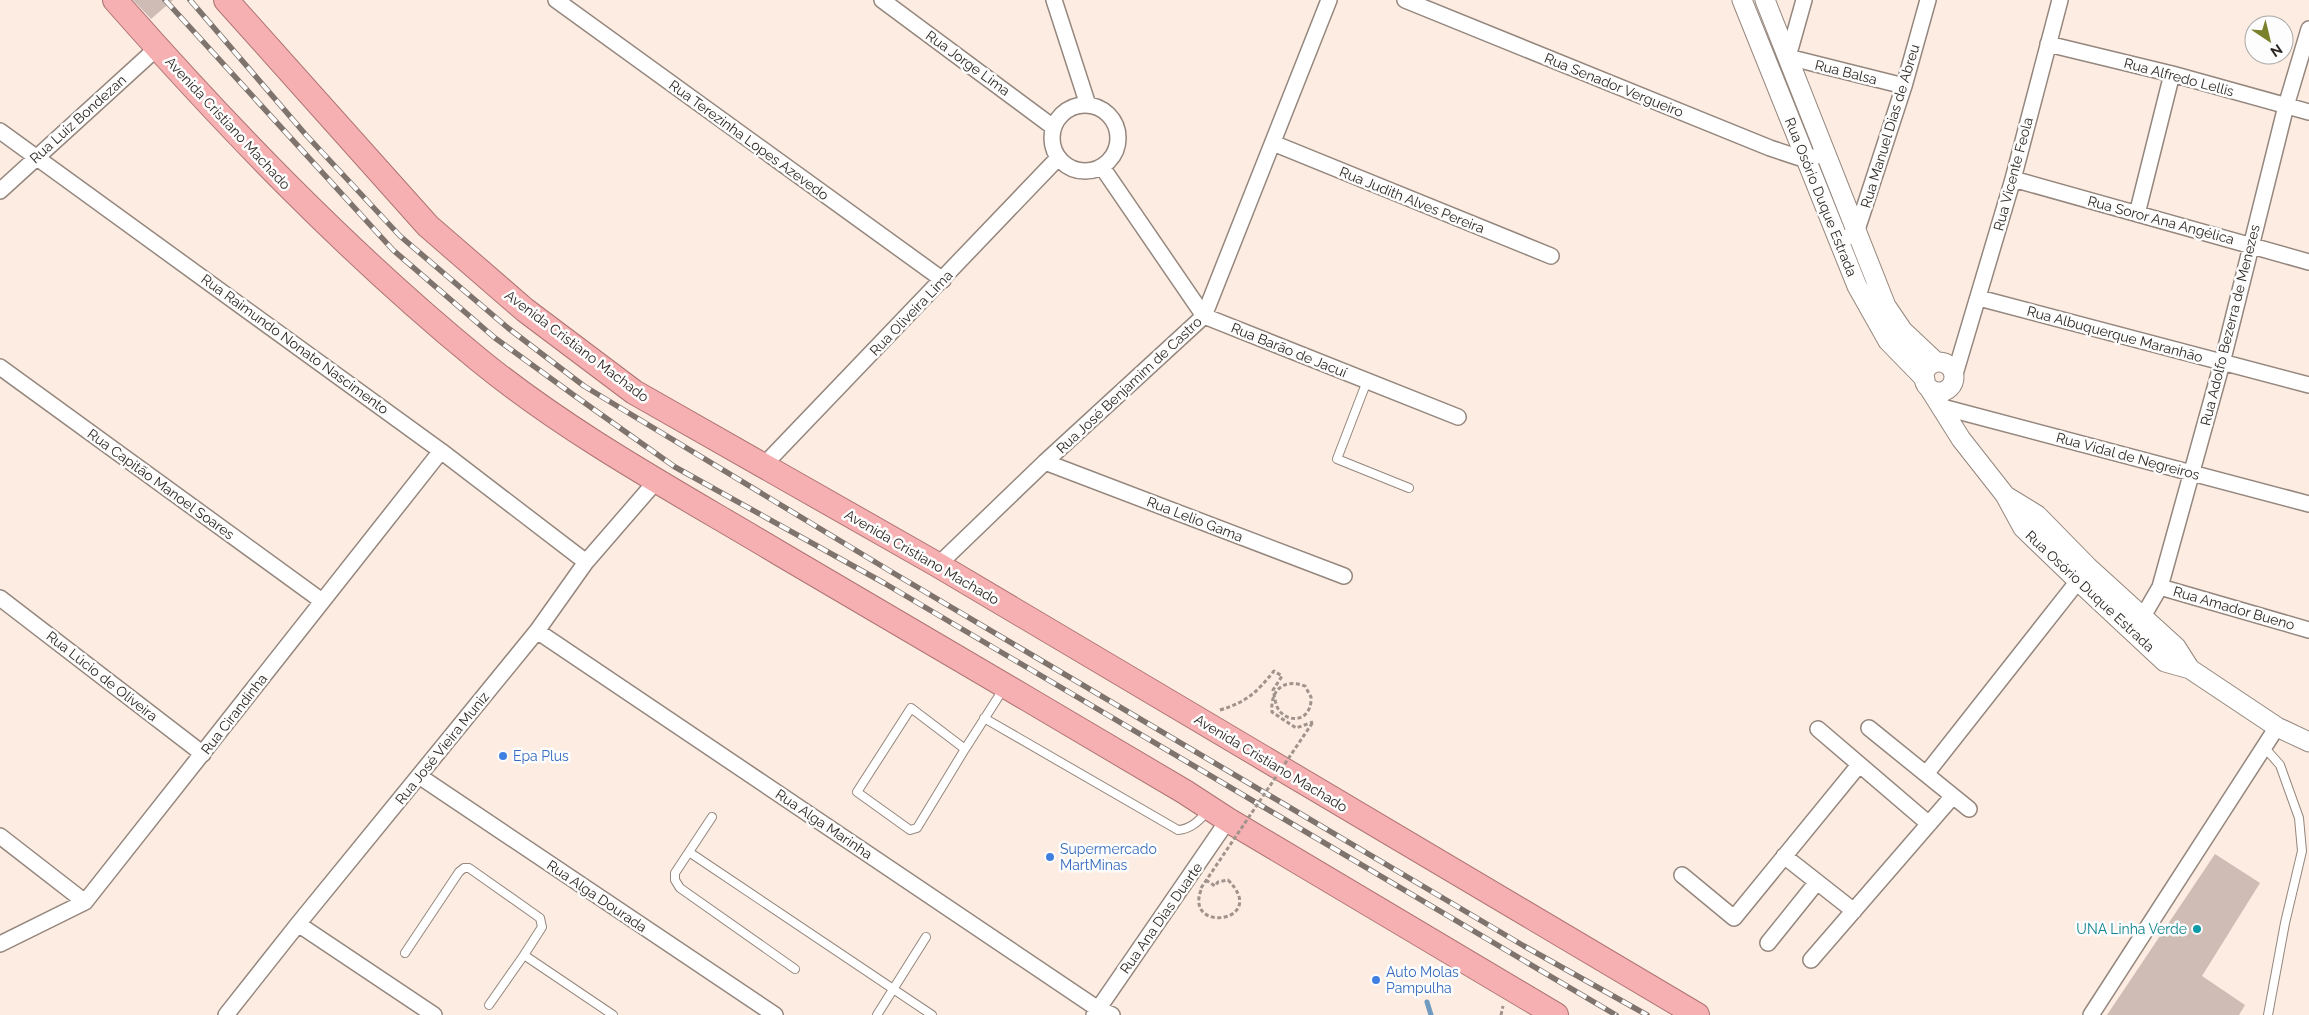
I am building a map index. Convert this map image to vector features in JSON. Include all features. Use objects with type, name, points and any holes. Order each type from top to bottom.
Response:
[{"type":"highway","name":"Avenida Cristiano Machado","points":[[115,0],[157,48],[296,194],[363,258],[480,360],[564,423],[656,480],[1185,792],[1219,815],[1556,1015]]},
{"type":"highway","name":"Avenida Cristiano Machado","points":[[226,0],[428,226],[525,310],[634,392],[938,565],[1697,1015]]},
{"type":"street","name":"Rua Terezinha Lopes Azevedo","points":[[556,0],[943,280]]},
{"type":"street","name":"Rua Jorge Lima","points":[[882,0],[1053,127]]},
{"type":"street","points":[[1054,0],[1088,105]]},
{"type":"street","name":"Rua José Benjamim de Castro","points":[[938,565],[1045,462],[1204,316],[1330,0]]},
{"type":"street","name":"Rua Senador Vergueiro","points":[[1404,0],[1770,148],[1806,160]]},
{"type":"street","name":"Rua Osório Duque Estrada","points":[[1742,0],[1806,160],[1848,237],[1874,278],[1902,331],[1945,371]]},
{"type":"street","name":"Rua Osório Duque Estrada","points":[[1765,0],[1825,153],[1848,237],[1857,286],[1888,341],[1927,384],[2005,495],[2023,528],[2165,662],[2190,669],[2277,727],[2309,742]]},
{"type":"street","points":[[1768,65],[1788,57],[1804,0]]},
{"type":"street","name":"Rua Manuel Dias de Abreu","points":[[1848,237],[1904,86],[1928,0]]},
{"type":"street","name":"Rua Vicente Feola","points":[[1945,371],[1964,348],[2013,179],[2060,0]]},
{"type":"street","name":"Rua Adolfo Bezerra de Menezes","points":[[2142,618],[2160,587],[2222,363],[2250,244],[2286,106],[2309,29]]},
{"type":"street","name":"Rua Alfredo Lellis","points":[[2048,44],[2172,74],[2309,112]]},
{"type":"street","name":"Rua Luiz Bondezan","points":[[0,191],[157,48]]},
{"type":"street","name":"Rua Balsa","points":[[1788,57],[1904,86]]},
{"type":"street","points":[[2137,214],[2172,74]]},
{"type":"street","points":[[1088,105],[1107,113],[1118,130],[1116,151],[1102,167],[1093,170],[1074,170],[1058,158],[1052,143],[1053,127],[1059,117],[1067,110],[1077,106],[1088,105]]},
{"type":"street","name":"Rua Raimundo Nonato Nascimento","points":[[0,131],[441,451],[586,562]]},
{"type":"street","name":"Rua Judith Alves Pereira","points":[[1273,143],[1551,256]]},
{"type":"street","points":[[1806,160],[1825,153]]},
{"type":"street","name":"Rua Oliveira Lima","points":[[763,466],[1058,158]]},
{"type":"street","points":[[1102,167],[1204,316]]},
{"type":"street","name":"Rua Soror Ana Angélica","points":[[2013,179],[2309,262]]},
{"type":"street","name":"Rua Albuquerque Maranhão","points":[[1979,298],[2309,385]]},
{"type":"street","name":"Rua Barão de Jacuí","points":[[1204,316],[1458,417]]},
{"type":"street","name":"Rua Capitão Manoel Soares","points":[[0,367],[322,601]]},
{"type":"street","points":[[1926,370],[1945,371],[1937,392],[1927,384],[1926,370]]},
{"type":"street","points":[[1945,371],[1946,412]]},
{"type":"street","name":"Rua Vidal de Negreiros","points":[[1946,412],[2192,472],[2309,504]]},
{"type":"street","name":"Rua Cirandinha","points":[[0,944],[86,902],[441,451]]},
{"type":"street","name":"Rua Lelio Gama","points":[[1045,462],[1344,576]]},
{"type":"street","name":"Rua José Vieira Muniz","points":[[226,1015],[537,631],[586,562],[656,480]]},
{"type":"street","name":"Rua Osório Duque Estrada","points":[[2005,495],[2037,515],[2088,567],[2176,647],[2190,669]]},
{"type":"street","points":[[1926,774],[2078,581]]},
{"type":"street","name":"Rua Amador Bueno","points":[[2160,587],[2309,630]]},
{"type":"street","name":"Rua Lúcio de Oliveira","points":[[0,598],[203,754]]},
{"type":"street","name":"Rua Alga Marinha","points":[[537,631],[1101,1013]]},
{"type":"street","points":[[2091,1015],[2277,727]]},
{"type":"street","points":[[1869,728],[1970,809]]},
{"type":"street","points":[[1818,729],[1929,824]]},
{"type":"street","points":[[1682,875],[1734,918],[1859,765]]},
{"type":"street","name":"Rua Alga Dourada","points":[[419,776],[775,1015]]},
{"type":"street","points":[[1811,960],[1953,796]]},
{"type":"street","name":"Rua Ana Dias Duarte","points":[[1101,1013],[1219,815]]},
{"type":"street","points":[[0,836],[86,902]]},
{"type":"street","points":[[1784,856],[1854,911]]},
{"type":"street","points":[[1768,943],[1817,882]]},
{"type":"street","points":[[298,924],[434,1015]]},
{"type":"lane","points":[[1367,381],[1337,460],[1409,488]]},
{"type":"lane","points":[[965,749],[911,708],[857,792],[910,830],[917,828],[1005,686]]},
{"type":"lane","points":[[984,718],[1178,830],[1186,829],[1219,815]]},
{"type":"lane","points":[[2264,747],[2280,765],[2290,791],[2299,818],[2302,851],[2285,923],[2268,1015]]},
{"type":"lane","points":[[712,817],[675,873],[674,880],[680,888],[795,969]]},
{"type":"lane","points":[[689,852],[932,1015]]},
{"type":"lane","points":[[405,953],[459,872],[464,868],[469,868],[540,918],[542,927],[489,1005]]},
{"type":"lane","points":[[877,1015],[926,937]]},
{"type":"lane","points":[[524,955],[613,1015]]},
{"type":"path","points":[[1197,720],[1234,706],[1254,695],[1274,671],[1282,676],[1273,690],[1274,696],[1277,708],[1284,716],[1295,719],[1305,715],[1309,710],[1311,697],[1305,686],[1294,682],[1287,683],[1274,696],[1271,701],[1272,712],[1296,728],[1313,722],[1201,888],[1198,902],[1203,912],[1215,919],[1231,916],[1236,910],[1240,896],[1238,890],[1228,880],[1218,882],[1215,886]]},
{"type":"building","points":[[133,0],[173,0],[151,19]]},
{"type":"building","name":"UNA Linha Verde","points":[[2215,854],[2260,883],[2202,976],[2245,1005],[2239,1015],[2107,1015]]},
{"type":"waterway","points":[[1427,1002],[1431,1015]]},
{"type":"railway","points":[[165,0],[393,250],[495,338],[675,467],[884,583],[1616,1015]]},
{"type":"railway","points":[[190,0],[306,135],[400,236],[508,328],[584,386],[890,571],[1524,946],[1647,1015]]},
{"type":"place","name":"Epa Plus","points":[[503,756]]},
{"type":"place","name":"Supermercado MartMinas","points":[[1050,857]]},
{"type":"place","name":"UNA Linha Verde","points":[[2197,929]]},
{"type":"place","name":"Auto Molas Pampulha","points":[[1376,980]]}]
